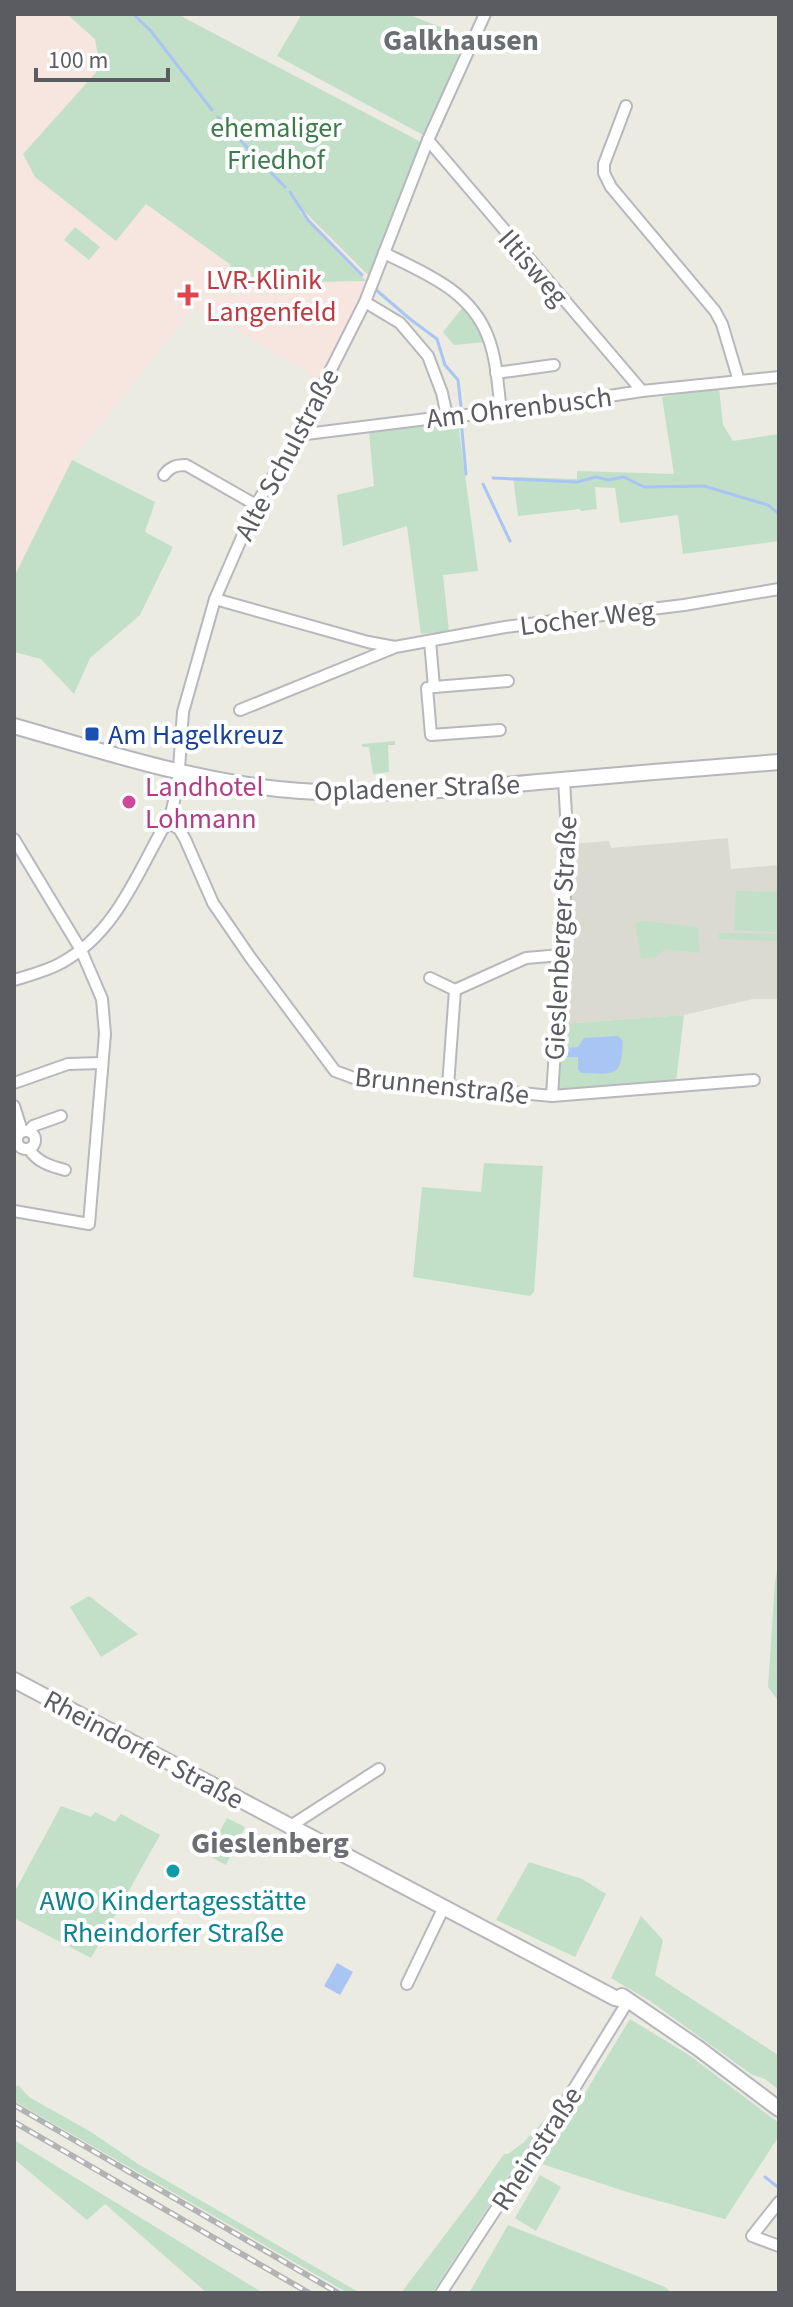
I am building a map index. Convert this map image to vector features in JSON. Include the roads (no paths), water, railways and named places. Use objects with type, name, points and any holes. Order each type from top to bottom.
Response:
[{"type":"main road","name":"Opladener Straße","points":[[14,726],[179,772],[249,785],[344,793],[407,793],[779,762]]},
{"type":"main road","name":"Rheindorfer Straße","points":[[14,1680],[444,1907],[497,1928],[566,1962],[617,1991],[779,2109]]},
{"type":"street","name":"Alte Schulstraße","points":[[169,823],[179,772],[183,712],[215,599],[256,505],[298,435],[365,302],[428,140],[485,14]]},
{"type":"street","points":[[626,106],[606,155],[604,173],[611,187],[715,311],[722,324],[739,381]]},
{"type":"street","name":"Iltisweg","points":[[428,140],[642,391]]},
{"type":"street","points":[[384,253],[432,276],[456,292],[475,312],[489,339],[501,412]]},
{"type":"street","points":[[365,302],[400,323],[428,356],[447,416]]},
{"type":"street","points":[[496,373],[554,365]]},
{"type":"street","name":"Am Ohrenbusch","points":[[298,435],[501,412],[642,391],[779,377]]},
{"type":"street","points":[[164,475],[176,465],[186,465],[256,505]]},
{"type":"street","name":"Locher Weg","points":[[240,710],[395,647],[505,627],[684,605],[779,589]]},
{"type":"street","name":"Locher Weg","points":[[215,599],[395,647]]},
{"type":"street","points":[[430,641],[434,687]]},
{"type":"street","points":[[500,730],[431,735],[427,688],[508,681]]},
{"type":"street","name":"Gieslenberger Straße","points":[[552,1096],[568,849],[564,780]]},
{"type":"street","points":[[14,980],[60,964],[96,938],[111,922],[162,830],[169,823]]},
{"type":"street","name":"Brunnenstraße","points":[[169,823],[179,829],[185,839],[213,903],[335,1071],[362,1081],[552,1096],[754,1080]]},
{"type":"street","points":[[14,839],[81,950],[102,999],[105,1034],[89,1224],[14,1211]]},
{"type":"street","points":[[430,978],[455,990],[526,958],[561,955]]},
{"type":"street","points":[[448,1086],[455,990]]},
{"type":"street","points":[[14,1083],[68,1064],[102,1063]]},
{"type":"street","points":[[14,1106],[21,1133]]},
{"type":"street","points":[[21,1133],[61,1116]]},
{"type":"street","points":[[21,1133],[33,1134],[35,1140],[29,1149],[34,1156],[50,1166],[65,1170]]},
{"type":"street","points":[[289,1827],[379,1769]]},
{"type":"street","points":[[407,1984],[444,1907]]},
{"type":"street","name":"Rheinstraße","points":[[441,2293],[628,2001]]},
{"type":"street","points":[[779,2202],[752,2236],[779,2246]]},
{"type":"water","points":[[618,1036],[623,1041],[621,1062],[609,1073],[581,1073],[578,1057],[564,1055],[567,1048],[578,1047],[584,1038]]},
{"type":"water","points":[[337,1963],[353,1972],[340,1995],[324,1986]]},
{"type":"waterway","points":[[133,14],[150,30],[212,110]]},
{"type":"waterway","points":[[218,117],[285,187]]},
{"type":"waterway","points":[[290,192],[308,220],[362,275]]},
{"type":"waterway","points":[[375,289],[437,339],[445,365],[458,380],[461,407]]},
{"type":"waterway","points":[[461,420],[466,474]]},
{"type":"waterway","points":[[493,478],[577,482],[596,477],[608,480],[624,477],[644,487],[704,486],[768,505],[779,514]]},
{"type":"waterway","points":[[483,484],[510,541]]},
{"type":"waterway","points":[[765,2177],[779,2188]]},
{"type":"railway","points":[[14,2105],[338,2293]]},
{"type":"railway","points":[[14,2122],[309,2293]]},
{"type":"place","name":"LVR-Klinik Langenfeld","points":[[188,295]]},
{"type":"place","name":"Am Hagelkreuz","points":[[92,734]]},
{"type":"place","name":"Landhotel Lohmann","points":[[129,802]]},
{"type":"place","name":"AWO Kindertagesstätte Rheindorfer Straße","points":[[173,1871]]},
{"type":"district","name":"Galkhausen","points":[[461,40]]},
{"type":"district","name":"Gieslenberg","points":[[270,1843]]},
{"type":"park label","name":"ehemaliger Friedhof","points":[[276,143]]}]
